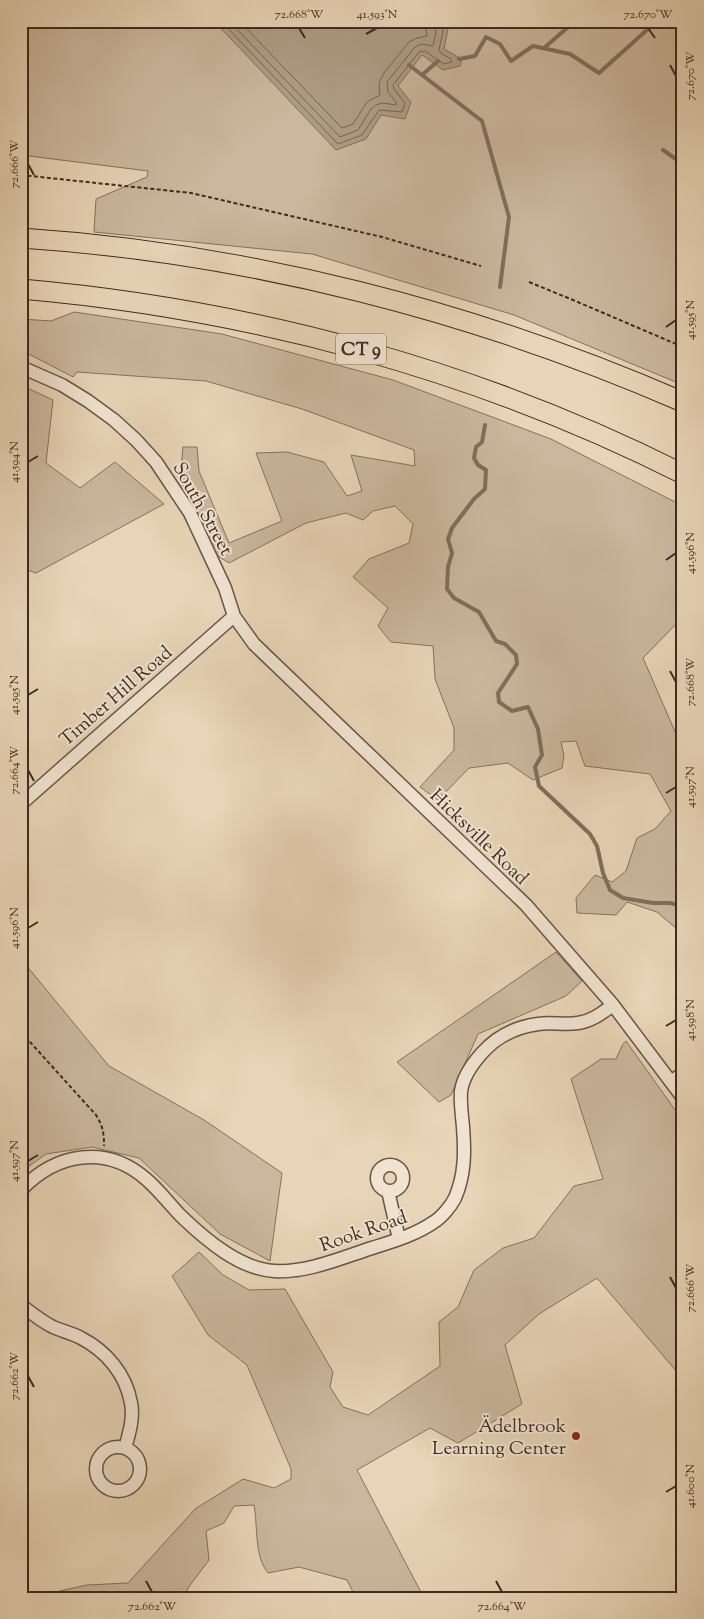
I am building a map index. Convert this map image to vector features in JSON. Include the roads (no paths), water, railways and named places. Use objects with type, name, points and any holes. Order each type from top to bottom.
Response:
[{"type":"highway","points":[[21,238],[175,255],[260,269],[350,289],[448,316],[529,342],[683,402]]},
{"type":"highway","name":"CT 9","points":[[21,289],[91,296],[173,308],[261,324],[351,346],[430,370],[512,399],[612,440],[683,474]]},
{"type":"street","name":"South Street","points":[[21,367],[62,385],[88,401],[114,420],[156,462],[173,485],[200,533],[225,588],[234,616]]},
{"type":"street","name":"Timber Hill Road","points":[[21,804],[234,616]]},
{"type":"street","name":"Hicksville Road","points":[[234,616],[254,644],[526,905],[613,1005],[683,1098]]},
{"type":"street","name":"Rook Road","points":[[21,1190],[44,1171],[71,1158],[91,1156],[105,1158],[126,1166],[145,1178],[201,1234],[224,1251],[250,1265],[274,1271],[299,1269],[330,1262],[410,1236],[436,1221],[452,1204],[461,1184],[465,1152],[460,1106],[462,1089],[468,1072],[481,1053],[496,1039],[517,1029],[538,1024],[578,1023],[593,1019],[613,1005]]},
{"type":"street","points":[[671,1082],[683,1073]]},
{"type":"street","points":[[388,1192],[399,1240]]},
{"type":"street","points":[[21,1304],[53,1327],[80,1337],[100,1349],[113,1362],[125,1382],[132,1403],[130,1430],[125,1448]]},
{"type":"water","points":[[214,21],[443,21],[448,29],[444,49],[462,59],[460,66],[443,70],[422,55],[398,86],[411,102],[405,119],[381,115],[366,139],[336,150]]},
{"type":"waterway","points":[[544,48],[575,21]]},
{"type":"waterway","points":[[459,59],[475,56],[486,37],[500,44],[511,61],[533,46],[570,54],[599,73],[657,21]]},
{"type":"waterway","points":[[422,75],[438,61]]},
{"type":"waterway","points":[[409,65],[482,121],[509,217],[500,287]]},
{"type":"waterway","points":[[663,150],[683,164]]},
{"type":"waterway","points":[[485,425],[482,442],[476,447],[474,458],[478,465],[486,470],[485,489],[474,499],[452,528],[448,539],[452,553],[448,567],[447,589],[454,598],[479,612],[496,641],[505,644],[516,655],[517,664],[498,693],[499,702],[512,711],[528,707],[538,729],[542,755],[535,767],[539,786],[590,834],[597,846],[603,873],[610,890],[623,898],[679,905],[683,917]]},
{"type":"place","name":"Ädelbrook Learning Center","points":[[576,1436]]}]
